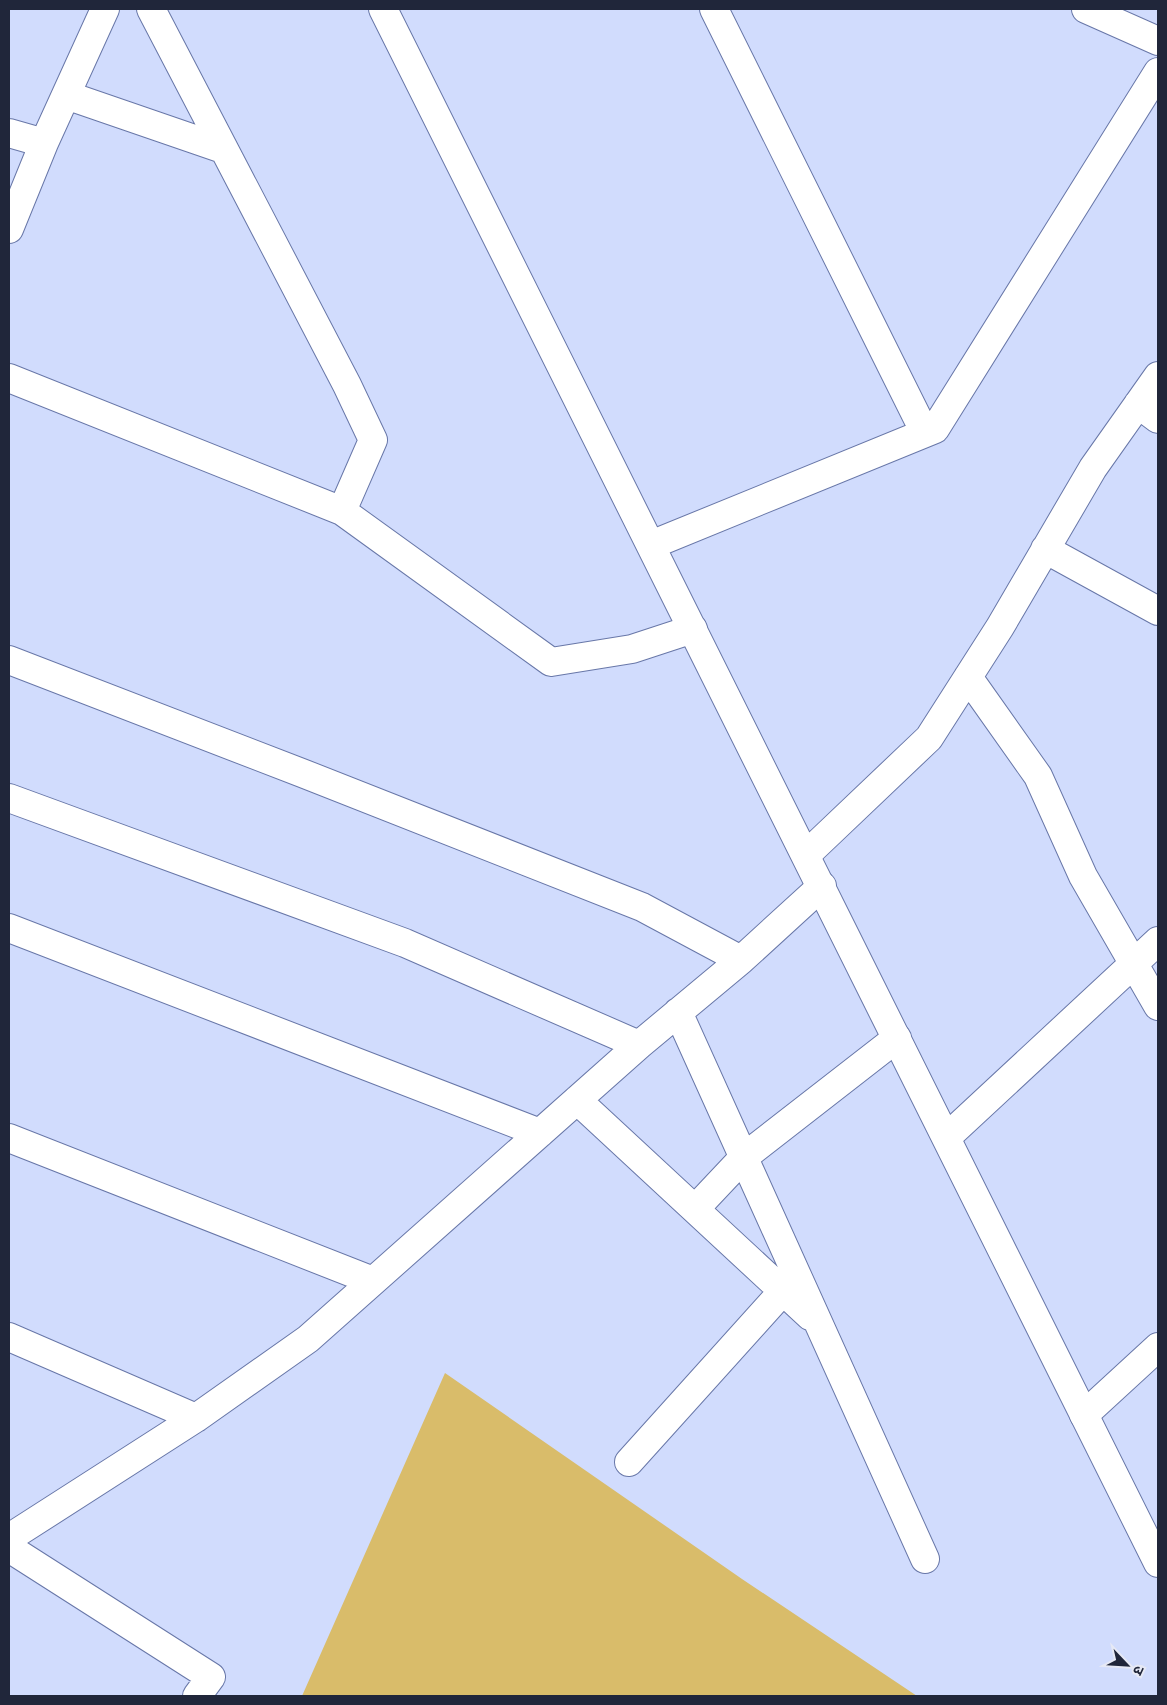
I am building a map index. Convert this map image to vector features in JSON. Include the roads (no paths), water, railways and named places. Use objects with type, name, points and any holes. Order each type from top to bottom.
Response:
[{"type":"street","points":[[9,229],[44,143],[105,9]]},
{"type":"street","points":[[150,9],[347,385],[373,440],[342,511]]},
{"type":"street","points":[[383,9],[1158,1563]]},
{"type":"street","points":[[714,9],[925,433]]},
{"type":"street","points":[[1086,9],[1158,41]]},
{"type":"street","points":[[651,545],[935,429],[1158,72]]},
{"type":"street","points":[[66,95],[223,148]]},
{"type":"street","points":[[9,133],[44,143]]},
{"type":"street","points":[[806,855],[929,738],[1046,549],[1093,468],[1148,412],[1158,376]]},
{"type":"street","points":[[9,378],[342,511],[551,662],[632,649],[693,629]]},
{"type":"street","points":[[1046,549],[1158,611]]},
{"type":"street","points":[[9,660],[642,907],[741,960]]},
{"type":"street","points":[[968,677],[1038,776],[1082,876],[1158,1006]]},
{"type":"street","points":[[9,798],[405,943],[639,1045]]},
{"type":"street","points":[[9,1538],[196,1418],[308,1339],[639,1045],[741,960],[822,886]]},
{"type":"street","points":[[9,928],[540,1133]]},
{"type":"street","points":[[947,1137],[1158,941]]},
{"type":"street","points":[[678,1012],[925,1559]]},
{"type":"street","points":[[695,1209],[744,1157],[897,1038]]},
{"type":"street","points":[[578,1100],[820,1326]]},
{"type":"street","points":[[9,1138],[373,1282]]},
{"type":"street","points":[[629,1462],[783,1291]]},
{"type":"street","points":[[9,1337],[196,1418]]},
{"type":"street","points":[[1084,1415],[1158,1347]]},
{"type":"street","points":[[9,1548],[210,1677],[197,1696]]}]
